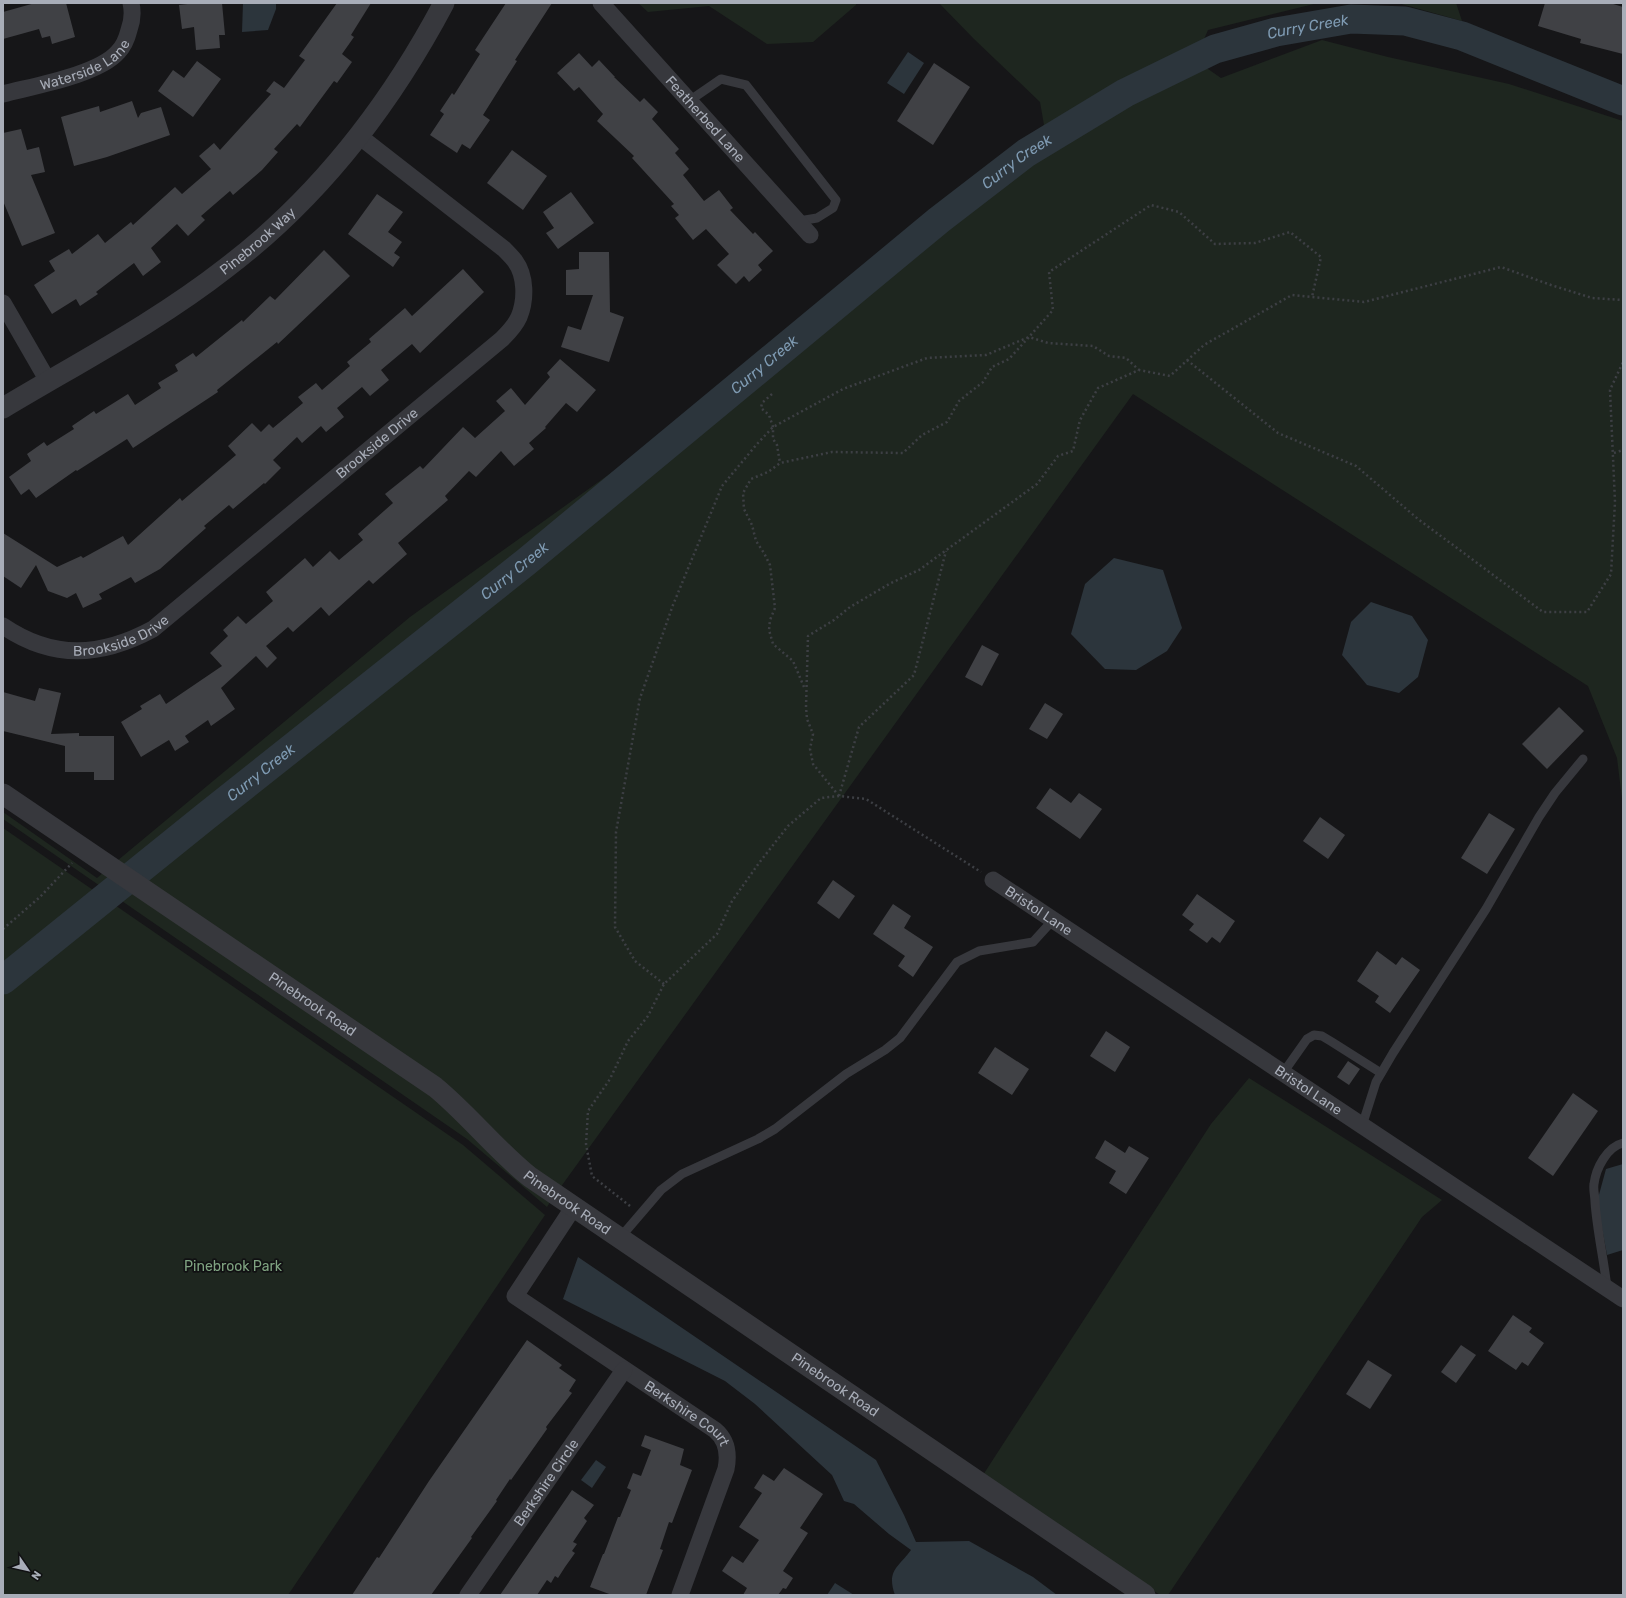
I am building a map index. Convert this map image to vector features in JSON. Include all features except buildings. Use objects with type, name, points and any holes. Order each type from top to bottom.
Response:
[{"type":"street","name":"Waterside Lane","points":[[3,94],[84,72],[108,61],[118,52],[126,39],[132,22],[131,3]]},
{"type":"street","name":"Pinebrook Way","points":[[3,408],[134,331],[226,268],[263,237],[326,175],[359,136],[408,66],[425,39],[444,3]]},
{"type":"street","name":"Featherbed Lane","points":[[601,3],[810,235]]},
{"type":"street","name":"Brookside Drive","points":[[3,626],[26,639],[44,646],[79,651],[97,650],[119,645],[153,629],[511,330],[519,317],[523,303],[524,288],[521,273],[515,261],[504,249],[359,136]]},
{"type":"street","points":[[3,303],[48,381]]},
{"type":"street","name":"Pinebrook Road","points":[[3,794],[435,1087],[459,1107],[513,1163],[573,1208],[1145,1595]]},
{"type":"street","name":"Bristol Lane","points":[[993,880],[1623,1299]]},
{"type":"street","name":"Berkshire Court","points":[[573,1208],[515,1296],[720,1434],[727,1450],[728,1462],[724,1475],[680,1595]]},
{"type":"street","name":"Berkshire Circle","points":[[468,1595],[624,1370]]},
{"type":"lane","points":[[689,101],[721,79],[746,85],[836,200],[833,208],[817,218],[799,221]]},
{"type":"lane","points":[[1362,1126],[1369,1101],[1381,1073],[1393,1052],[1486,909],[1555,793],[1583,759]]},
{"type":"lane","points":[[619,1239],[661,1190],[682,1174],[752,1142],[775,1129],[846,1074],[885,1050],[900,1038],[957,962],[979,951],[1033,942],[1053,920]]},
{"type":"lane","points":[[1283,1073],[1307,1039],[1314,1035],[1322,1036],[1381,1073]]},
{"type":"lane","points":[[1607,1288],[1604,1260],[1596,1222],[1594,1184],[1601,1162],[1615,1145],[1623,1144]]},
{"type":"path","points":[[805,689],[793,661],[773,644],[769,630],[770,620],[775,608],[770,565],[756,541],[752,525],[744,509],[742,493],[751,479],[768,472],[780,463],[832,452],[903,453],[922,435],[947,422],[959,401],[983,382],[992,367],[1009,359],[1053,310],[1049,272],[1151,205],[1179,212],[1215,244],[1255,244],[1290,232],[1321,257],[1312,297]]},
{"type":"path","points":[[664,984],[635,961],[616,927],[616,832],[640,698],[673,606],[722,486],[773,427],[843,389],[927,358],[986,354],[1029,337],[1048,343],[1093,346],[1109,356],[1126,358],[1139,370],[1170,376],[1204,344],[1292,295],[1364,302],[1500,267],[1592,298],[1623,300]]},
{"type":"path","points":[[1186,360],[1278,433],[1356,466],[1418,519],[1543,612],[1588,612],[1611,574],[1615,502],[1614,452],[1610,390],[1623,362]]},
{"type":"path","points":[[839,796],[813,764],[810,749],[813,734],[807,719],[805,689],[808,636],[834,620],[850,607],[891,583],[919,570],[1037,484],[1058,456],[1073,450],[1080,420],[1098,388],[1139,370]]},
{"type":"path","points":[[772,394],[762,404],[762,408],[769,415],[773,427],[773,439],[777,445],[780,463]]},
{"type":"path","points":[[1614,452],[1623,450]]},
{"type":"path","points":[[839,796],[859,727],[914,675],[946,551]]},
{"type":"path","points":[[640,1214],[592,1176],[586,1144],[588,1111],[610,1079],[628,1041],[648,1016],[664,984],[717,934],[732,901],[788,826],[820,798],[839,796],[866,799],[993,880]]},
{"type":"path","points":[[3,929],[88,852]]},
{"type":"green space","points":[[638,3],[856,3],[856,5],[813,42],[767,44],[709,6],[648,12]]},
{"type":"green space","points":[[939,3],[1318,3],[1208,30],[1195,60],[1221,78],[1322,40],[1388,57],[1509,84],[1623,121],[1623,807],[1617,758],[1588,686],[1133,394],[560,1188],[117,861],[410,617],[696,412],[1044,125],[1040,102],[974,39]]},
{"type":"green space","points":[[1398,3],[1456,3],[1462,21]]},
{"type":"green space","points":[[3,812],[97,878],[104,872],[430,1094],[550,1202],[547,1207],[467,1139],[3,819]]},
{"type":"green space","name":"Pinebrook Park","points":[[3,828],[463,1145],[545,1215],[288,1595],[3,1595]]},
{"type":"green space","points":[[1249,1078],[1442,1200],[1422,1217],[1168,1595],[1160,1595],[983,1475],[1211,1124]]},
{"type":"shaded area","points":[[243,3],[276,3],[276,9],[268,30],[242,32]]},
{"type":"shaded area","points":[[908,52],[924,63],[904,94],[887,83]]},
{"type":"shaded area","points":[[1114,558],[1163,570],[1182,628],[1167,651],[1136,670],[1105,669],[1071,634],[1085,584]]},
{"type":"shaded area","points":[[1371,602],[1412,616],[1428,640],[1418,677],[1399,693],[1367,685],[1342,655],[1351,622]]},
{"type":"shaded area","points":[[1623,1164],[1623,1250],[1607,1255],[1597,1202],[1606,1169]]},
{"type":"shaded area","points":[[578,1257],[876,1460],[916,1542],[969,1541],[1033,1577],[1057,1595],[895,1595],[892,1580],[893,1574],[898,1565],[911,1550],[889,1534],[854,1504],[844,1501],[832,1475],[755,1404],[725,1381],[563,1299]]},
{"type":"shaded area","points":[[596,1460],[606,1467],[592,1488],[581,1480]]},
{"type":"shaded area","points":[[835,1583],[854,1595],[827,1595]]},
{"type":"waterway","name":"Curry Creek","points":[[3,980],[205,817],[526,562],[939,220],[1026,153],[1125,93],[1215,49],[1276,32],[1351,19],[1405,21],[1462,36],[1623,101]]}]
